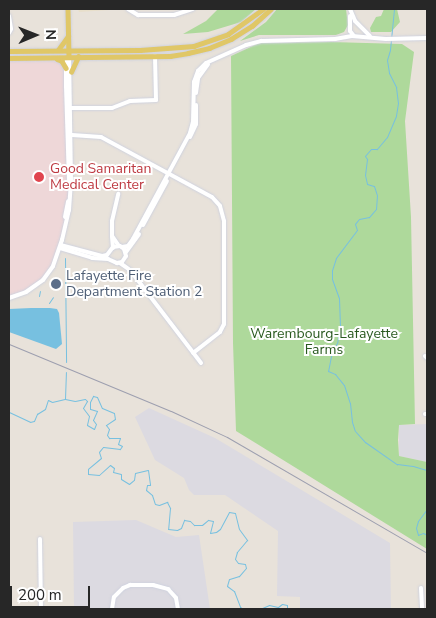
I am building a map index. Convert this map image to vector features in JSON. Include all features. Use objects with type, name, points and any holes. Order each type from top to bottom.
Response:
[{"type":"main road","points":[[68,9],[69,57]]},
{"type":"main road","points":[[9,52],[172,48],[205,43],[237,29],[263,9]]},
{"type":"main road","points":[[9,58],[188,54],[219,44],[252,26],[271,9]]},
{"type":"main road","points":[[58,50],[68,35]]},
{"type":"main road","points":[[71,72],[78,57]]},
{"type":"main road","points":[[53,58],[62,61],[66,68]]},
{"type":"street","points":[[128,9],[138,15],[174,15],[193,9]]},
{"type":"street","points":[[350,9],[357,24],[372,37]]},
{"type":"street","points":[[350,9],[351,28],[357,36]]},
{"type":"street","points":[[9,16],[11,29],[9,33]]},
{"type":"street","points":[[341,38],[357,24]]},
{"type":"street","points":[[357,36],[363,30]]},
{"type":"street","points":[[120,263],[124,260],[126,252],[135,241],[193,125],[193,85],[197,73],[203,66],[256,41],[357,36],[427,38]]},
{"type":"street","points":[[71,108],[112,108],[130,101],[156,100],[155,56]]},
{"type":"street","points":[[69,57],[66,68],[70,187]]},
{"type":"street","points":[[9,298],[26,292],[43,280],[53,266],[60,246],[70,187],[72,135],[69,57]]},
{"type":"street","points":[[72,135],[100,136],[212,197],[223,213],[224,324],[220,332],[193,353]]},
{"type":"street","points":[[113,248],[128,246],[169,174]]},
{"type":"street","points":[[60,246],[98,256],[110,253],[113,248],[112,221],[118,194]]},
{"type":"street","points":[[112,236],[126,252]]},
{"type":"street","points":[[60,246],[92,258],[112,260],[130,270]]},
{"type":"street","points":[[110,253],[112,260]]},
{"type":"street","points":[[124,260],[201,363]]},
{"type":"street","points":[[40,539],[41,609]]},
{"type":"street","points":[[112,609],[114,597],[126,586],[158,585],[168,589],[174,595],[178,609]]},
{"type":"street","points":[[421,588],[422,609]]},
{"type":"shaded area","points":[[78,9],[124,9],[79,12]]},
{"type":"shaded area","name":"Good Samaritan Medical Center","points":[[53,57],[62,61],[66,68],[70,187],[65,223],[57,258],[39,284],[9,298],[9,58]]},
{"type":"shaded area","points":[[149,408],[215,438],[390,543],[391,609],[300,609],[300,597],[277,596],[278,531],[225,495],[194,495],[189,490],[184,478],[155,460],[135,417]]},
{"type":"shaded area","points":[[427,424],[427,462],[399,456],[399,425]]},
{"type":"shaded area","points":[[136,520],[176,537],[199,535],[210,609],[74,609],[73,522]]},
{"type":"green space","points":[[218,9],[256,9],[241,22],[208,32],[183,34],[206,21]]},
{"type":"green space","points":[[277,9],[346,9],[348,25],[344,32],[336,35],[259,35],[240,41],[266,22]]},
{"type":"green space","points":[[384,9],[397,9],[400,22],[391,32],[371,32],[370,28],[376,17],[381,16]]},
{"type":"green space","name":"Warembourg-Lafayette Farms","points":[[331,42],[402,44],[414,52],[405,121],[411,217],[415,424],[399,425],[398,440],[399,456],[427,462],[427,549],[236,431],[233,343],[231,56],[259,43]]},
{"type":"water","points":[[9,309],[57,309],[62,344],[56,349],[9,332]]},
{"type":"waterway","points":[[394,9],[390,50],[387,60],[389,73],[396,87],[398,103],[396,116],[387,137],[377,149],[371,149],[365,156],[367,159],[365,175],[367,184],[374,186],[377,195],[376,209],[369,217],[359,219],[355,224],[357,230],[336,258],[332,270],[332,279],[339,298],[340,325],[337,343],[332,351],[328,371],[335,374],[344,385],[350,403],[355,431],[365,442],[397,464],[426,470],[427,474]]},
{"type":"waterway","points":[[65,258],[66,362]]},
{"type":"waterway","points":[[39,296],[40,291]]},
{"type":"waterway","points":[[49,303],[53,297]]},
{"type":"waterway","points":[[65,399],[66,372]]},
{"type":"waterway","points":[[9,412],[30,422],[34,421],[37,414],[45,409],[48,400],[52,402],[65,399],[75,401],[85,399],[87,401],[83,408],[89,416],[87,425],[94,429],[96,424],[93,420],[97,411],[90,409],[90,402],[93,396],[97,397],[102,408],[114,413],[115,419],[106,425],[109,429],[107,435],[109,438],[120,438],[118,444],[122,446],[120,449],[103,447],[99,452],[101,458],[88,469],[88,474],[99,475],[110,465],[114,468],[113,472],[121,474],[121,479],[129,484],[134,480],[135,473],[148,470],[150,485],[147,485],[146,490],[152,495],[155,504],[159,505],[167,502],[170,508],[168,529],[177,530],[181,528],[184,520],[190,521],[194,525],[202,525],[208,520],[213,521],[210,533],[216,532],[220,529],[229,512],[235,513],[239,529],[247,540],[237,552],[235,559],[238,563],[245,564],[246,568],[239,576],[229,579],[227,586],[234,591],[240,607],[243,609]]},
{"type":"waterway","points":[[427,509],[418,521],[416,528],[418,535],[423,533],[427,535]]},
{"type":"waterway","points":[[260,609],[269,605],[278,607],[282,604],[287,605],[287,609]]},
{"type":"railway","points":[[9,344],[171,411],[227,437],[427,553]]},
{"type":"place","name":"Good Samaritan Medical Center","points":[[39,177]]},
{"type":"place","name":"Lafayette Fire Department Station 2","points":[[56,284]]}]
